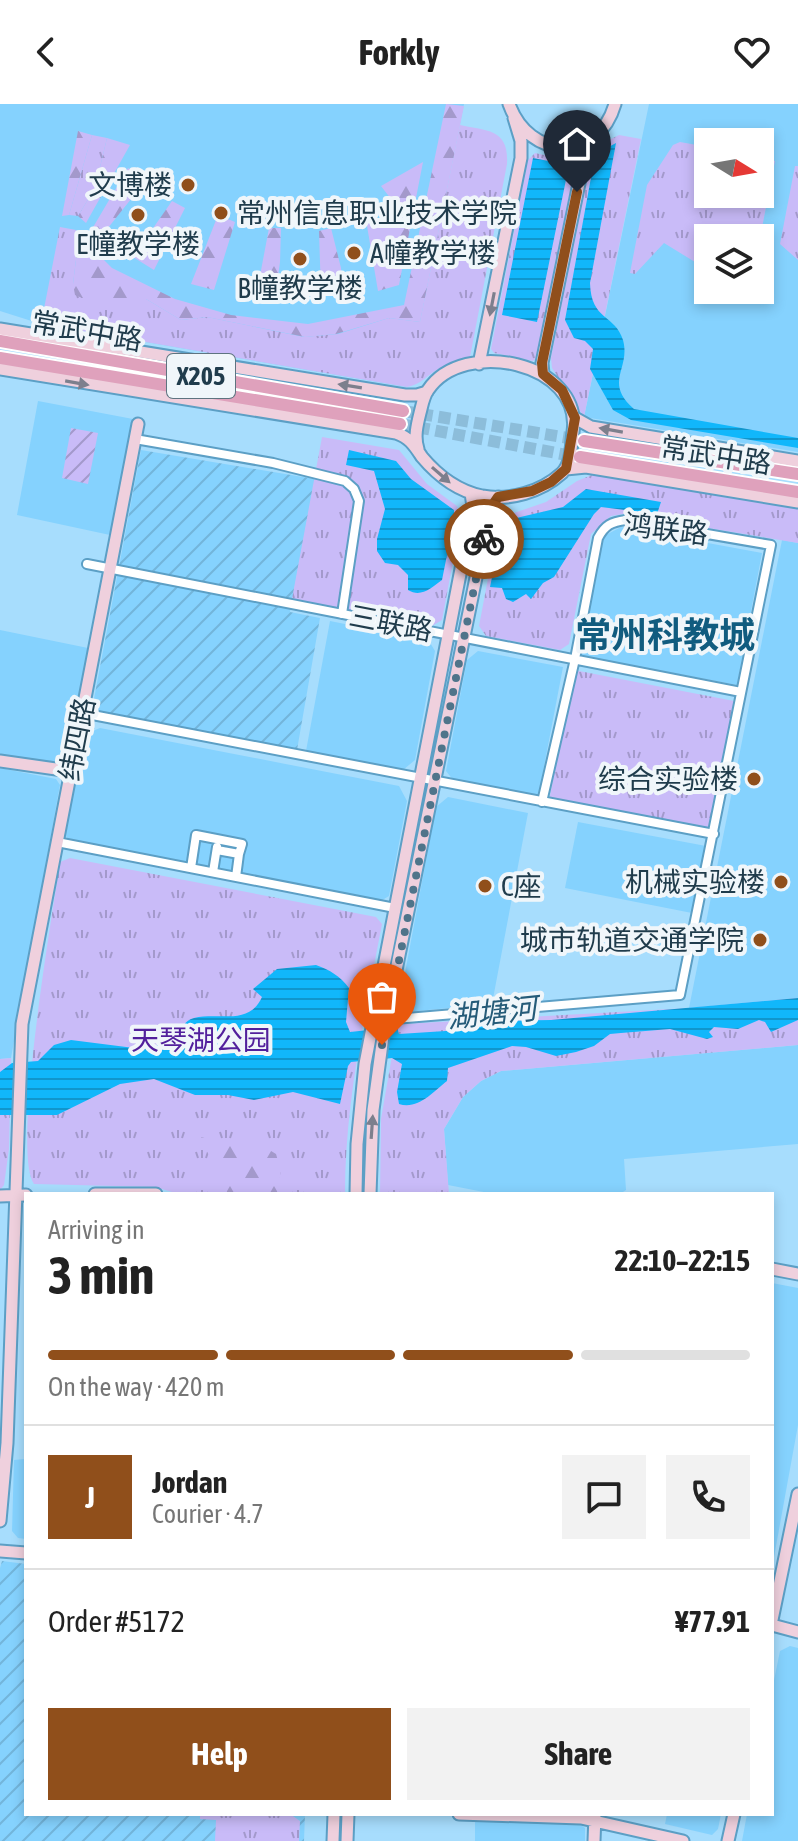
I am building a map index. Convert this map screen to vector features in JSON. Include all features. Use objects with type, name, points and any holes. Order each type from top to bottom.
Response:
[{"type":"main road","name":"常武中路","points":[[0,341],[401,417],[0,358]]},
{"type":"main road","name":"常武中路","points":[[584,441],[798,474]]},
{"type":"main road","name":"常武中路","points":[[580,457],[798,492]]},
{"type":"street","points":[[479,364],[521,158],[521,141],[509,104]]},
{"type":"street","points":[[543,374],[542,363],[583,164],[615,104]]},
{"type":"street","points":[[514,118],[525,133],[554,146],[567,147],[598,134]]},
{"type":"street","points":[[0,329],[405,395],[427,392]]},
{"type":"street","points":[[418,449],[415,441],[418,423],[427,392],[438,379],[460,368],[479,364],[509,364],[543,374],[562,390],[575,418],[566,469]]},
{"type":"street","points":[[0,369],[396,433],[408,438],[445,480],[471,493],[498,497],[532,491],[551,482],[566,469],[586,467],[798,502]]},
{"type":"street","points":[[575,418],[591,427],[798,461]]},
{"type":"street","name":"纬四路","points":[[21,1195],[18,1129],[22,1024],[138,424]]},
{"type":"street","points":[[135,439],[273,463],[345,481],[354,489],[359,501],[342,614]]},
{"type":"street","points":[[370,1192],[379,1024],[395,908],[473,507],[471,493]]},
{"type":"street","points":[[356,1192],[365,1064],[379,1024],[434,782],[490,509],[498,497]]},
{"type":"street","name":"鸿联路","points":[[542,802],[575,659],[598,538],[604,527],[612,522],[626,520],[771,545],[741,692]]},
{"type":"street","name":"三联路","points":[[87,564],[741,692]]},
{"type":"street","points":[[379,1024],[680,995],[741,692]]},
{"type":"street","points":[[82,713],[714,834]]},
{"type":"street","points":[[0,761],[70,771]]},
{"type":"street","points":[[191,868],[196,835],[243,847]]},
{"type":"street","points":[[213,872],[217,850],[215,838]]},
{"type":"street","points":[[57,842],[395,908]]},
{"type":"street","points":[[236,877],[243,847]]},
{"type":"street","points":[[217,850],[243,847]]},
{"type":"street","points":[[0,1196],[21,1195],[0,1521]]},
{"type":"street","points":[[774,1269],[798,1274]]},
{"type":"street","points":[[774,1613],[798,1494]]},
{"type":"street","points":[[0,1551],[24,1553]]},
{"type":"street","points":[[774,1624],[798,1632]]},
{"type":"street","points":[[333,1841],[334,1816]]},
{"type":"street","points":[[347,1841],[348,1816]]},
{"type":"street","points":[[549,1816],[594,1817],[683,1841]]},
{"type":"street","points":[[728,1841],[734,1816]]},
{"type":"street","points":[[594,1817],[594,1841]]},
{"type":"shaded area","name":"常州信息职业技术学院","points":[[0,104],[464,104],[407,387],[41,324],[0,311]]},
{"type":"shaded area","points":[[649,104],[798,104],[798,452],[584,417]]},
{"type":"shaded area","points":[[616,143],[590,283],[594,304],[615,325],[623,340],[620,391],[634,409],[798,438],[798,448],[631,420],[613,410],[590,369],[593,349],[585,341],[574,338],[565,320],[594,161],[603,150]]},
{"type":"shaded area","points":[[533,158],[569,165],[537,322],[502,315]]},
{"type":"shaded area","points":[[38,401],[133,419],[110,535],[17,515]]},
{"type":"shaded area","points":[[141,450],[315,479],[290,612],[320,618],[297,750],[99,713],[93,704]]},
{"type":"shaded area","points":[[349,450],[396,461],[411,479],[454,510],[442,580],[430,589],[417,593],[408,590],[408,575],[398,565],[385,563],[377,551],[385,509],[374,471],[346,465]]},
{"type":"shaded area","points":[[586,489],[661,502],[657,514],[601,507],[554,577],[543,583],[531,599],[526,594],[513,602],[506,599],[502,588],[490,587],[501,532],[512,519],[563,507]]},
{"type":"shaded area","points":[[621,527],[762,553],[737,685],[576,655],[602,537]]},
{"type":"shaded area","points":[[782,540],[798,543],[798,998],[689,1008]]},
{"type":"shaded area","points":[[330,621],[429,641],[435,651],[415,760],[403,770],[306,751]]},
{"type":"shaded area","points":[[0,630],[88,648],[66,761],[58,766],[0,754]]},
{"type":"shaded area","points":[[478,651],[563,667],[538,798],[454,781],[446,771],[467,660]]},
{"type":"shaded area","points":[[100,728],[399,786],[407,801],[389,896],[379,902],[71,842],[65,835],[85,734]]},
{"type":"shaded area","points":[[0,768],[56,779],[60,785],[11,1058],[0,1059]]},
{"type":"shaded area","points":[[448,797],[528,813],[492,1004],[406,1012],[399,1005],[436,807]]},
{"type":"shaded area","points":[[578,822],[706,846],[692,913],[565,888]]},
{"type":"shaded area","points":[[316,965],[334,974],[349,988],[346,1022],[350,1032],[397,1027],[399,1034],[461,1030],[495,1021],[551,1020],[798,998],[798,1020],[771,1032],[765,1022],[759,1020],[738,1029],[714,1027],[709,1032],[713,1037],[707,1039],[670,1029],[610,1034],[594,1046],[556,1056],[512,1046],[448,1068],[447,1081],[425,1099],[406,1105],[399,1104],[397,1092],[402,1064],[392,1058],[351,1062],[340,1104],[293,1092],[254,1100],[228,1095],[195,1095],[154,1079],[120,1084],[57,1115],[0,1115],[0,1072],[12,1063],[38,1061],[54,1045],[71,1040],[142,1049],[156,1046],[174,1038],[190,1019],[249,1012],[262,997],[253,989],[277,969]]},
{"type":"shaded area","points":[[798,1045],[798,1144],[624,1159],[626,1190],[623,1192],[484,1192],[448,1185],[444,1129],[463,1097],[481,1081],[501,1071]]},
{"type":"shaded area","points":[[774,1283],[798,1288],[798,1425],[774,1557]]},
{"type":"shaded area","points":[[24,1459],[24,1539],[18,1538],[12,1531],[14,1460]]},
{"type":"shaded area","points":[[2,1561],[24,1564],[24,1816],[305,1816],[304,1841],[0,1841]]},
{"type":"shaded area","points":[[790,1646],[798,1648],[798,1841],[742,1841],[747,1816],[774,1816],[774,1680],[780,1651]]},
{"type":"shaded area","points":[[667,1816],[721,1816],[718,1829],[712,1835],[665,1824]]},
{"type":"shaded area","points":[[475,1819],[578,1823],[585,1828],[585,1841],[475,1841]]},
{"type":"green space","points":[[446,104],[464,106],[420,322],[389,318],[336,334],[305,337],[207,317],[181,320],[146,299],[87,300],[75,295],[73,284],[79,235],[112,268],[175,299],[231,315],[308,324],[404,305]]},
{"type":"green space","points":[[460,125],[488,131],[500,138],[507,153],[507,164],[470,357],[436,370],[416,384],[407,387],[41,324],[60,227],[76,230],[79,235],[73,284],[104,299],[146,299],[181,320],[207,317],[304,337],[338,334],[389,318],[420,322]]},
{"type":"green space","points":[[78,131],[92,135],[69,215],[62,216]]},
{"type":"green space","points":[[92,135],[107,138],[95,188],[78,216],[69,215]]},
{"type":"green space","points":[[619,135],[641,139],[584,417],[552,368],[551,358],[589,158],[601,144]]},
{"type":"green space","points":[[107,138],[130,145],[86,223],[78,216],[95,188]]},
{"type":"green space","points":[[680,142],[694,144],[694,208],[766,208],[763,224],[694,224],[694,261],[664,243],[635,274],[630,273],[647,185],[673,145]]},
{"type":"green space","points":[[535,153],[571,161],[575,168],[537,358],[533,361],[494,353],[491,349],[528,160]]},
{"type":"green space","points":[[423,162],[399,285],[378,291],[365,214],[376,220],[388,218],[391,199],[381,186]]},
{"type":"green space","points":[[795,166],[798,166],[798,260],[780,244]]},
{"type":"green space","points":[[128,168],[147,179],[100,238],[92,229]]},
{"type":"green space","points":[[172,201],[185,208],[154,270],[133,257]]},
{"type":"green space","points":[[218,215],[235,222],[214,290],[191,284]]},
{"type":"green space","points":[[269,228],[281,228],[275,299],[256,297]]},
{"type":"green space","points":[[331,228],[341,268],[343,296],[321,293],[319,231]]},
{"type":"green space","points":[[71,428],[98,433],[88,484],[62,478]]},
{"type":"green space","points":[[322,437],[399,450],[427,484],[457,506],[461,519],[442,620],[432,626],[292,599]]},
{"type":"green space","points":[[592,475],[798,507],[798,543],[623,514],[611,516],[591,534],[569,644],[560,650],[486,636],[479,626],[497,531],[503,519],[546,502],[577,481]]},
{"type":"green space","points":[[574,670],[734,701],[708,830],[549,801]]},
{"type":"green space","name":"天琴湖公园","points":[[70,858],[376,917],[382,924],[352,1092],[345,1192],[172,1192],[155,1187],[34,1184],[28,1163],[30,1081],[60,862]]},
{"type":"green space","points":[[798,998],[798,1045],[501,1071],[481,1081],[463,1097],[444,1129],[449,1192],[380,1192],[381,1119],[397,1027],[403,1024],[689,1008]]},
{"type":"green space","points":[[11,1058],[9,1149],[4,1185],[0,1190],[0,1059]]},
{"type":"green space","points":[[200,1137],[223,1142],[258,1143],[276,1154],[281,1171],[277,1192],[227,1192]]},
{"type":"green space","points":[[200,1816],[293,1816],[300,1821],[299,1841],[215,1841],[216,1820],[200,1819]]},
{"type":"tunnel","points":[[403,411],[581,440]]},
{"type":"tunnel","points":[[400,424],[578,457]]},
{"type":"way so far","points":[[382,1045],[484,539]]},
{"type":"place","name":"文博楼","points":[[188,185]]},
{"type":"place","name":"常州信息职业技术学院","points":[[221,213]]},
{"type":"place","name":"E幢教学楼","points":[[138,215]]},
{"type":"place","name":"A幢教学楼","points":[[354,253]]},
{"type":"place","name":"B幢教学楼","points":[[300,259]]},
{"type":"place","name":"综合实验楼","points":[[754,779]]},
{"type":"place","name":"机械实验楼","points":[[781,882]]},
{"type":"place","name":"C座","points":[[485,886]]},
{"type":"place","name":"城市轨道交通学院","points":[[760,940]]},
{"type":"district","name":"常州科教城","points":[[665,635]]},
{"type":"route","points":[[484,539],[490,509],[498,497],[532,491],[551,482],[566,469],[569,460],[575,418],[562,390],[543,374],[542,363],[577,192]]},
{"type":"water label","name":"湖塘河","points":[[492,1013]]}]
